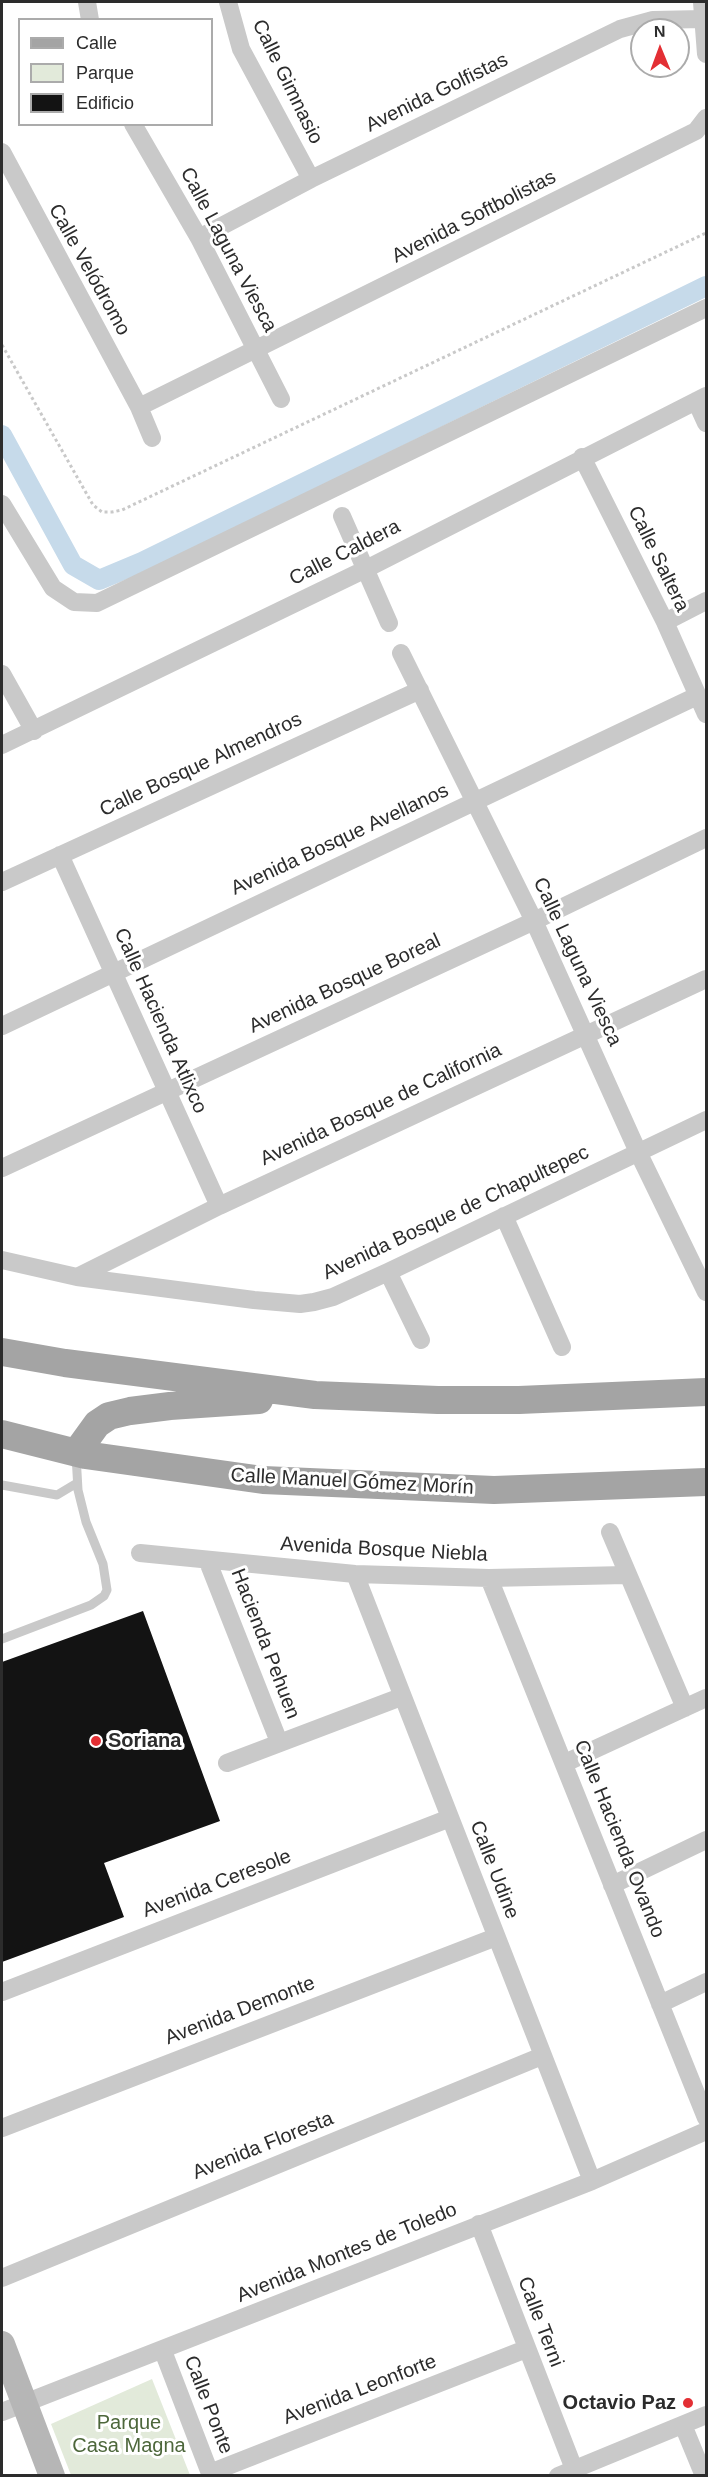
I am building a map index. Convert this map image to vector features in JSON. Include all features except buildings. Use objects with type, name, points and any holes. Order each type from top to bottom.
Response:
[{"type":"main road","points":[[2,1352],[65,1363],[315,1395],[438,1400],[519,1400],[706,1392]]},
{"type":"main road","points":[[76,1453],[97,1424],[110,1416],[130,1411],[315,1395]]},
{"type":"main road","name":"Calle Manuel Gómez Morín","points":[[2,1434],[76,1453],[146,1466],[263,1480],[415,1488],[605,1488],[706,1482]]},
{"type":"street","points":[[87,2],[90,18]]},
{"type":"street","name":"Calle Gimnasio","points":[[228,2],[241,49],[311,179]]},
{"type":"street","points":[[703,10],[706,54]]},
{"type":"street","name":"Avenida Golfistas","points":[[199,238],[311,179],[620,29],[703,10]]},
{"type":"street","name":"Avenida Softbolistas","points":[[257,351],[696,131],[706,118]]},
{"type":"street","name":"Calle Laguna Viesca","points":[[134,126],[199,238],[281,399]]},
{"type":"street","name":"Calle Velódromo","points":[[2,152],[139,407],[152,438]]},
{"type":"street","points":[[2,504],[53,588],[74,602],[97,603],[706,308]]},
{"type":"street","points":[[139,407],[257,351]]},
{"type":"street","points":[[701,398],[706,423]]},
{"type":"street","name":"Calle Caldera","points":[[2,745],[366,569],[701,398]]},
{"type":"street","name":"Calle Saltera","points":[[582,457],[665,622],[706,714]]},
{"type":"street","points":[[342,516],[389,623]]},
{"type":"street","points":[[665,622],[706,601]]},
{"type":"street","name":"Calle Laguna Viesca","points":[[401,653],[534,921],[638,1152],[700,1264],[706,1292]]},
{"type":"street","points":[[2,674],[34,731]]},
{"type":"street","name":"Calle Bosque Almendros","points":[[2,882],[420,690]]},
{"type":"street","name":"Avenida Bosque Avellanos","points":[[2,1026],[698,696]]},
{"type":"street","name":"Avenida Bosque Boreal","points":[[2,1168],[534,921],[706,838]]},
{"type":"street","name":"Calle Hacienda Atlixco","points":[[60,855],[219,1206]]},
{"type":"street","name":"Avenida Bosque de California","points":[[76,1277],[219,1206],[706,979]]},
{"type":"street","name":"Avenida Bosque de Chapultepec","points":[[2,1260],[76,1277],[300,1304],[333,1297],[706,1120]]},
{"type":"street","points":[[504,1216],[562,1347]]},
{"type":"street","points":[[388,1272],[421,1340]]},
{"type":"street","points":[[610,1532],[626,1575],[685,1708]]},
{"type":"street","name":"Avenida Bosque Niebla","points":[[140,1553],[208,1562],[355,1574],[489,1578],[626,1575]]},
{"type":"street","name":"Hacienda Pehuen","points":[[208,1562],[279,1743]]},
{"type":"street","name":"Calle Udine","points":[[355,1574],[401,1697],[592,2181]]},
{"type":"street","name":"Calle Hacienda Ovando","points":[[489,1578],[706,2118]]},
{"type":"street","points":[[227,1763],[401,1697]]},
{"type":"street","points":[[565,1763],[706,1698]]},
{"type":"street","name":"Avenida Ceresole","points":[[2,1992],[450,1818]]},
{"type":"street","points":[[612,1885],[706,1840]]},
{"type":"street","name":"Avenida Demonte","points":[[2,2128],[496,1937]]},
{"type":"street","points":[[660,2004],[706,1982]]},
{"type":"street","name":"Avenida Floresta","points":[[2,2278],[542,2055]]},
{"type":"street","name":"Avenida Montes de Toledo","points":[[13,2408],[592,2181],[706,2131]]},
{"type":"street","name":"Calle Terni","points":[[479,2224],[526,2349],[566,2472]]},
{"type":"street","points":[[2,2344],[13,2408],[52,2475]]},
{"type":"street","name":"Avenida Leonforte","points":[[211,2474],[526,2349]]},
{"type":"street","name":"Calle Ponte","points":[[163,2351],[211,2474]]},
{"type":"street","points":[[566,2472],[706,2415]]},
{"type":"street","points":[[683,2425],[704,2475]]},
{"type":"lane","points":[[2,1639],[91,1605],[104,1596],[108,1582],[86,1522],[77,1483],[76,1453]]},
{"type":"lane","points":[[2,1485],[57,1495],[77,1483]]},
{"type":"path","points":[[2,345],[93,505],[102,512],[112,512],[122,510],[706,233]]},
{"type":"green space","name":"Parque Casa Magna","points":[[152,2379],[190,2475],[71,2475],[51,2424]]},
{"type":"waterway","points":[[2,435],[73,565],[99,580],[142,562],[706,286]]},
{"type":"place","name":"Soriana","points":[[96,1741]]},
{"type":"place","name":"Octavio Paz","points":[[688,2403]]}]
